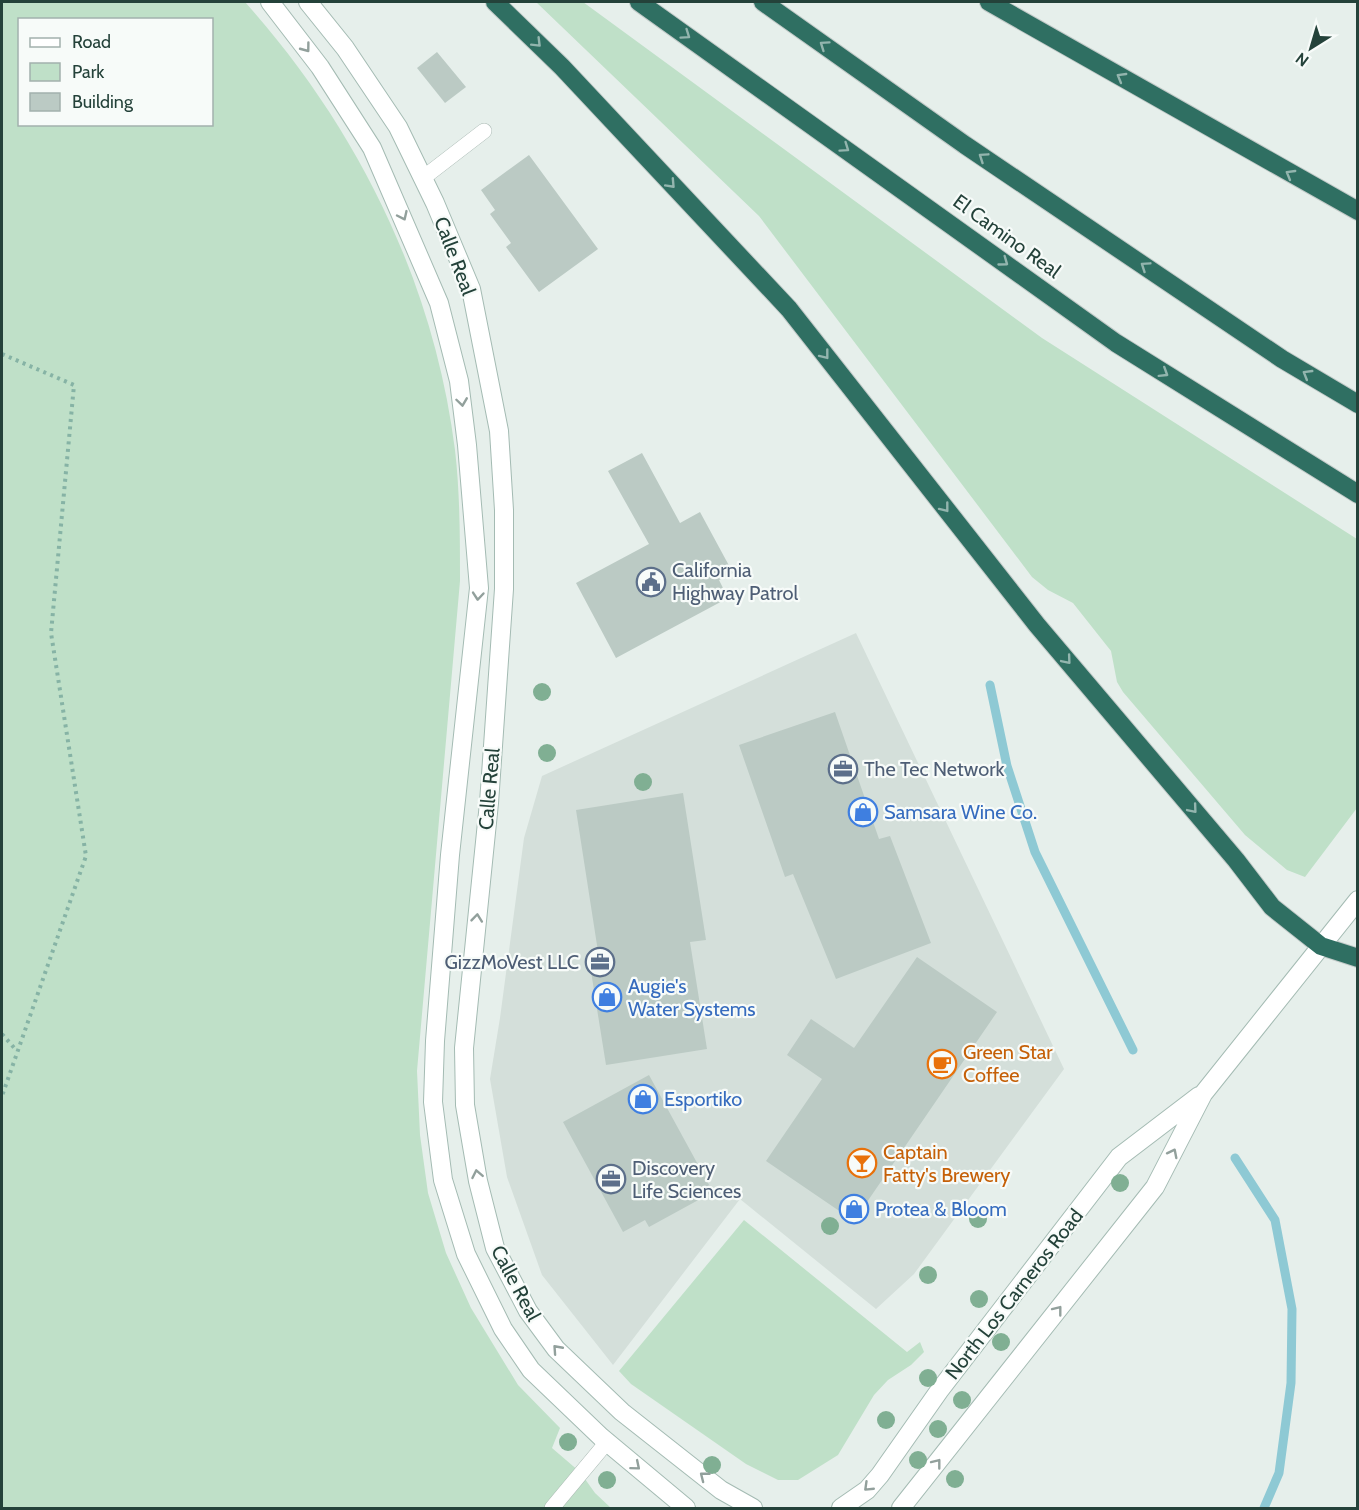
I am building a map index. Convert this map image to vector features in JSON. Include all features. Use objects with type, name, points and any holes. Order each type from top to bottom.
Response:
[{"type":"highway","points":[[495,2],[562,68],[789,309],[1037,625],[1236,860],[1272,906],[1322,946],[1358,958]]},
{"type":"highway","name":"El Camino Real","points":[[639,2],[1116,343],[1358,494]]},
{"type":"highway","points":[[763,2],[965,145],[1282,359],[1358,404]]},
{"type":"highway","points":[[989,2],[1358,211]]},
{"type":"main road","name":"Calle Real","points":[[270,2],[320,67],[372,148],[439,303],[459,381],[479,588],[450,855],[435,1041],[433,1102],[443,1180],[466,1254],[503,1329],[531,1370],[607,1442],[686,1509]]},
{"type":"main road","name":"Calle Real","points":[[308,2],[345,48],[398,127],[423,178],[471,289],[499,431],[504,510],[504,589],[489,803],[464,1048],[465,1105],[478,1181],[495,1248],[528,1311],[556,1349],[622,1412],[721,1490],[753,1509]]},
{"type":"main road","name":"North Los Carneros Road","points":[[901,1509],[1155,1188],[1203,1094],[1358,900]]},
{"type":"main road","name":"North Los Carneros Road","points":[[841,1509],[867,1490],[880,1474],[939,1391],[1119,1157],[1203,1094]]},
{"type":"lane","points":[[423,178],[484,130]]},
{"type":"lane","points":[[552,1509],[607,1442]]},
{"type":"path","points":[[2,354],[74,385],[51,633],[86,856],[2,1096]]},
{"type":"path","points":[[2,1034],[17,1052]]},
{"type":"shaded area","points":[[856,633],[1064,1069],[914,1274],[876,1309],[740,1199],[613,1365],[542,1275],[507,1177],[490,1079],[524,838],[542,776]]},
{"type":"green space","points":[[2,2],[245,2],[285,50],[322,101],[355,154],[384,210],[409,267],[429,327],[445,388],[455,450],[460,532],[460,581],[417,1071],[420,1135],[428,1193],[446,1253],[471,1308],[518,1385],[560,1428],[552,1448],[580,1472],[595,1493],[611,1508],[2,1508]]},
{"type":"green space","points":[[536,2],[583,2],[1042,338],[1357,539],[1357,808],[1305,877],[1287,870],[1245,835],[1123,692],[1117,682],[1111,651],[1073,603],[1048,590],[1032,577],[759,216]]},
{"type":"green space","points":[[744,1220],[907,1352],[920,1342],[924,1352],[911,1365],[888,1380],[874,1395],[838,1455],[798,1480],[778,1480],[746,1464],[631,1384],[619,1371]]},
{"type":"building","points":[[437,52],[466,87],[445,103],[417,68]]},
{"type":"building","points":[[529,155],[598,249],[539,292],[506,247],[511,243],[490,214],[495,210],[481,190]]},
{"type":"building","points":[[642,453],[680,523],[700,512],[733,573],[719,580],[728,598],[616,658],[576,583],[649,544],[608,471]]},
{"type":"building","points":[[835,712],[879,839],[890,836],[931,943],[836,979],[793,874],[785,877],[739,745]]},
{"type":"building","points":[[683,793],[706,940],[690,942],[707,1049],[606,1065],[589,959],[599,958],[576,810]]},
{"type":"building","points":[[917,957],[997,1012],[854,1221],[766,1161],[822,1079],[787,1055],[811,1019],[854,1048]]},
{"type":"building","points":[[649,1075],[713,1192],[649,1227],[645,1220],[623,1232],[563,1122]]},
{"type":"waterway","points":[[990,685],[1007,766],[1035,852],[1133,1050]]},
{"type":"waterway","points":[[1235,1158],[1275,1220],[1292,1309],[1291,1383],[1279,1473],[1264,1508]]},
{"type":"place","name":"California Highway Patrol","points":[[651,582]]},
{"type":"place","name":"The Tec Network","points":[[843,769]]},
{"type":"place","name":"Samsara Wine Co.","points":[[863,812]]},
{"type":"place","name":"GizzMoVest LLC","points":[[600,962]]},
{"type":"place","name":"Augie's Water Systems","points":[[607,997]]},
{"type":"place","name":"Green Star Coffee","points":[[942,1064]]},
{"type":"place","name":"Esportiko","points":[[643,1099]]},
{"type":"place","name":"Captain Fatty's Brewery","points":[[862,1163]]},
{"type":"place","name":"Discovery Life Sciences","points":[[611,1179]]},
{"type":"place","name":"Protea & Bloom","points":[[854,1209]]}]
